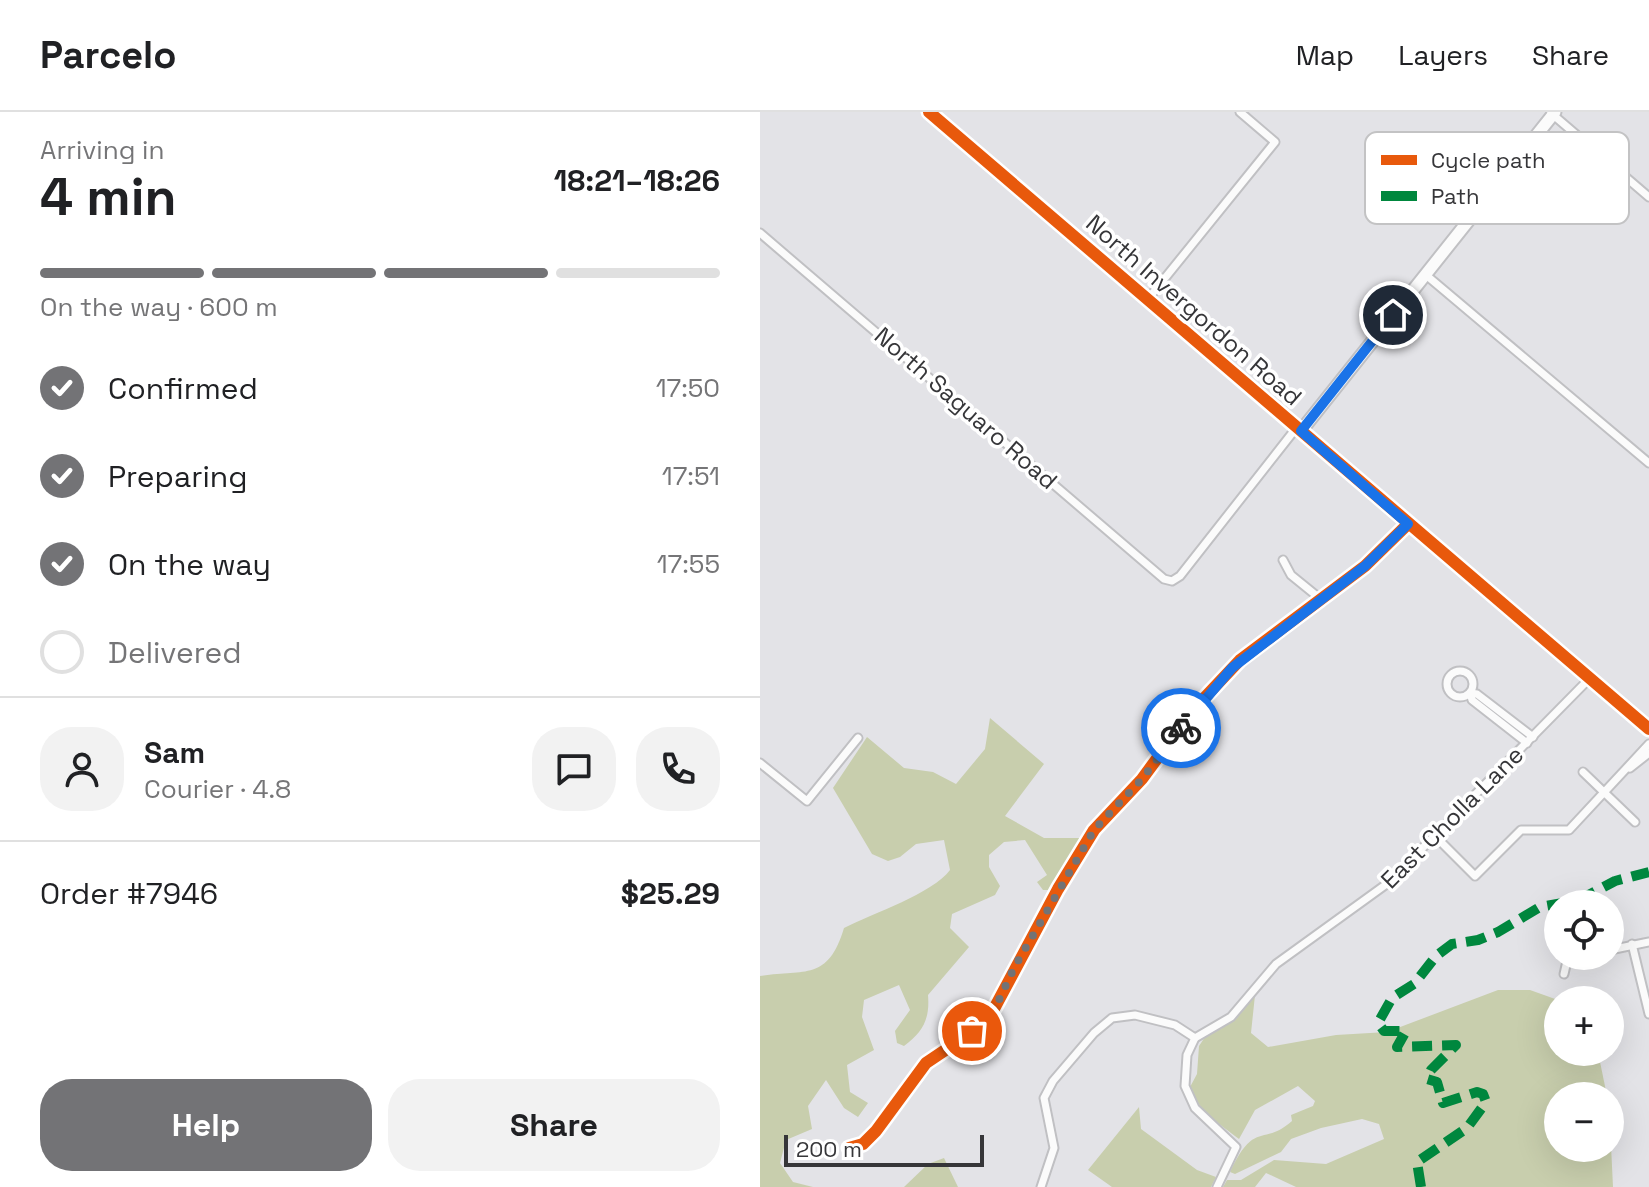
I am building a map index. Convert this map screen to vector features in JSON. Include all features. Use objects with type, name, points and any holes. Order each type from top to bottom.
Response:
[{"type":"street","name":"North Invergordon Road","points":[[929,112],[1649,729]]},
{"type":"street","points":[[1148,299],[1275,142],[1240,112]]},
{"type":"street","points":[[1537,132],[1552,113],[1574,132]]},
{"type":"street","points":[[1629,180],[1649,197]]},
{"type":"street","points":[[1299,429],[1466,224]]},
{"type":"street","name":"North Saguaro Road","points":[[760,233],[1164,579],[1172,581],[1180,576],[1299,429]]},
{"type":"street","points":[[1426,275],[1649,463]]},
{"type":"street","points":[[849,1148],[863,1144],[876,1131],[926,1063],[992,1015],[1014,968],[1094,830],[1156,762],[1192,711],[1251,652],[1323,601],[1408,524]]},
{"type":"street","points":[[1283,560],[1291,575],[1323,601]]},
{"type":"street","name":"East Cholla Lane","points":[[1195,1038],[1231,1017],[1276,964],[1388,883],[1590,678]]},
{"type":"street","points":[[1470,693],[1477,694],[1530,740]]},
{"type":"street","points":[[760,763],[807,801],[858,738]]},
{"type":"street","points":[[1435,836],[1475,876],[1521,830],[1569,830],[1630,768],[1649,744]]},
{"type":"street","points":[[1630,768],[1649,753]]},
{"type":"street","points":[[1583,772],[1635,822]]},
{"type":"street","points":[[1624,946],[1649,942]]},
{"type":"street","points":[[1632,944],[1649,1014]]},
{"type":"street","points":[[1564,974],[1565,970]]},
{"type":"street","points":[[1041,1187],[1054,1148],[1044,1098],[1053,1081],[1094,1033],[1112,1018],[1135,1015],[1175,1025],[1195,1038],[1187,1055],[1185,1086],[1195,1108],[1236,1147],[1217,1187]]},
{"type":"green space","points":[[990,718],[1044,764],[1005,816],[1044,838],[1079,838],[1079,841],[1050,890],[1043,890],[1037,882],[1047,875],[1025,840],[1004,842],[989,855],[989,867],[1000,886],[995,895],[952,914],[950,928],[969,947],[928,995],[926,1018],[916,1036],[904,1046],[897,1043],[895,1031],[910,1010],[899,985],[864,1000],[862,1017],[874,1050],[847,1065],[850,1092],[868,1103],[858,1117],[844,1108],[826,1080],[808,1106],[812,1129],[786,1140],[780,1163],[793,1182],[813,1187],[760,1187],[760,976],[802,972],[822,965],[838,945],[844,928],[916,895],[950,870],[944,840],[916,844],[900,857],[888,861],[872,854],[833,788],[867,737],[904,768],[933,772],[956,784],[985,749]]},
{"type":"green space","points":[[1498,990],[1530,990],[1544,995],[1544,1066],[1601,1066],[1604,1082],[1544,1082],[1544,1162],[1612,1162],[1613,1187],[1296,1187],[1266,1173],[1255,1187],[1223,1187],[1227,1180],[1241,1180],[1274,1160],[1326,1164],[1384,1139],[1379,1124],[1362,1119],[1321,1128],[1291,1139],[1281,1152],[1235,1174],[1230,1172],[1253,1139],[1282,1128],[1292,1121],[1291,1115],[1313,1106],[1315,1101],[1298,1086],[1255,1110],[1239,1139],[1210,1117],[1198,1104],[1190,1087],[1197,1074],[1199,1046],[1205,1037],[1236,1019],[1255,995],[1251,1033],[1268,1047],[1336,1035],[1387,1032]]},
{"type":"green space","points":[[1139,1107],[1141,1129],[1197,1170],[1216,1177],[1211,1187],[1112,1187],[1088,1170]]},
{"type":"green space","points":[[944,1158],[958,1187],[904,1187],[928,1164]]},
{"type":"marked path","points":[[1421,1187],[1417,1162],[1467,1128],[1486,1102],[1483,1094],[1477,1092],[1443,1103],[1437,1082],[1427,1079],[1431,1070],[1456,1045],[1397,1047],[1406,1031],[1384,1031],[1378,1023],[1392,998],[1414,984],[1436,956],[1452,944],[1478,940],[1540,907],[1579,900],[1615,881],[1649,872]]},
{"type":"cycle path","points":[[929,112],[1649,729]]},
{"type":"cycle path","points":[[849,1148],[863,1144],[876,1131],[926,1063],[987,1022],[1058,889],[1094,830],[1142,779],[1192,711],[1240,660],[1365,566],[1408,524]]},
{"type":"way so far","points":[[972,1031],[992,1015],[1014,968],[1094,830],[1142,779],[1181,728]]},
{"type":"route","points":[[1181,728],[1192,711],[1232,668],[1323,601],[1408,524],[1301,431],[1393,315]]}]
